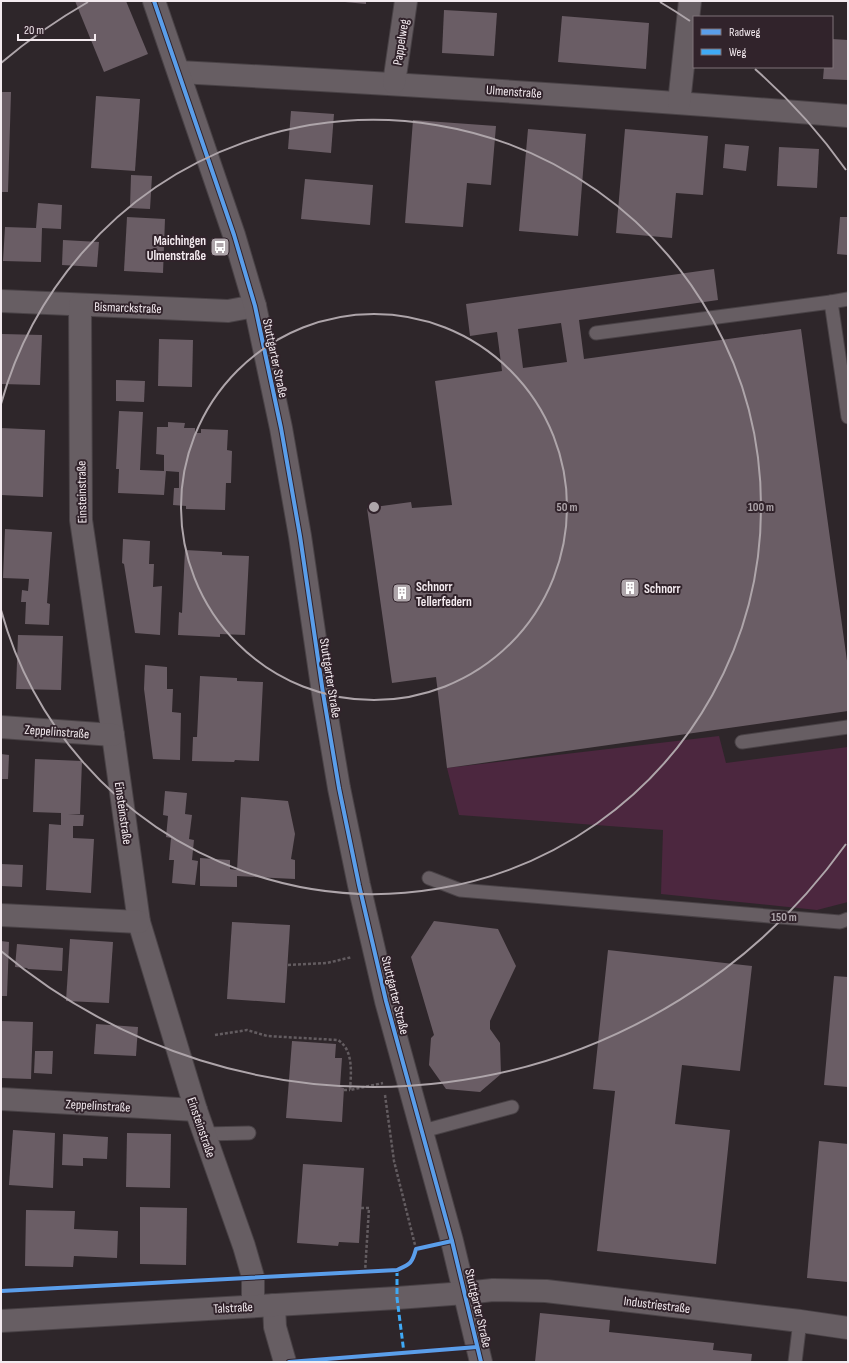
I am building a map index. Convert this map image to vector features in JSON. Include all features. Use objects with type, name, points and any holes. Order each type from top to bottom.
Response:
[{"type":"street","name":"Stuttgarter Straße","points":[[154,1],[234,235],[255,306],[281,428],[300,536],[323,693],[339,788],[359,885],[386,1001],[423,1131],[465,1293],[481,1362]]},
{"type":"street","name":"Pappelweg","points":[[394,83],[406,1]]},
{"type":"street","points":[[679,102],[690,1]]},
{"type":"street","name":"Ulmenstraße","points":[[179,72],[394,83],[679,102],[848,116]]},
{"type":"street","name":"Bismarckstraße","points":[[1,302],[228,311],[255,306]]},
{"type":"street","name":"Einsteinstraße","points":[[80,305],[81,520],[139,922],[196,1110],[244,1246],[253,1277],[253,1306]]},
{"type":"street","name":"Zeppelinstraße","points":[[1,727],[113,735]]},
{"type":"street","points":[[1,915],[139,922]]},
{"type":"street","name":"Zeppelinstraße","points":[[1,1099],[196,1110]]},
{"type":"street","name":"Industriestraße","points":[[465,1293],[493,1290],[546,1291],[848,1328]]},
{"type":"street","name":"Talstraße","points":[[1,1320],[465,1293]]},
{"type":"street","points":[[274,1305],[275,1327],[285,1362]]},
{"type":"lane","points":[[596,333],[848,299]]},
{"type":"lane","points":[[831,302],[848,416]]},
{"type":"lane","points":[[742,742],[848,727]]},
{"type":"lane","points":[[429,878],[460,890],[840,922],[848,919]]},
{"type":"lane","points":[[423,1131],[512,1107]]},
{"type":"lane","points":[[204,1134],[249,1132]]},
{"type":"lane","points":[[795,1362],[800,1321]]},
{"type":"path","points":[[288,965],[327,963],[355,957]]},
{"type":"path","points":[[215,1035],[247,1030],[267,1036],[338,1040],[344,1044],[350,1059],[350,1090]]},
{"type":"path","points":[[344,1090],[383,1083],[382,1076]]},
{"type":"path","points":[[384,1091],[394,1160],[416,1249]]},
{"type":"path","points":[[361,1208],[369,1208],[365,1272]]},
{"type":"shaded area","points":[[719,736],[726,763],[848,747],[848,902],[817,910],[661,894],[663,830],[459,815],[447,768]]},
{"type":"building","points":[[75,1],[126,1],[148,54],[104,72]]},
{"type":"building","points":[[366,1],[366,4],[345,2]]},
{"type":"building","points":[[444,10],[497,13],[494,56],[442,53]]},
{"type":"building","points":[[562,16],[649,23],[646,69],[558,62]]},
{"type":"building","points":[[833,39],[848,40],[848,80],[823,79],[824,68],[833,68]]},
{"type":"building","points":[[1,92],[11,92],[8,192],[1,192]]},
{"type":"building","points":[[96,96],[140,99],[135,171],[91,168]]},
{"type":"building","points":[[291,111],[334,114],[331,153],[288,149]]},
{"type":"building","points":[[413,120],[496,126],[491,185],[467,183],[463,227],[405,223]]},
{"type":"building","points":[[528,129],[586,134],[578,236],[519,231]]},
{"type":"building","points":[[625,129],[708,136],[703,195],[676,193],[672,238],[616,233]]},
{"type":"building","points":[[725,144],[749,146],[746,171],[723,168]]},
{"type":"building","points":[[779,147],[819,149],[817,188],[777,186]]},
{"type":"building","points":[[131,175],[152,176],[150,209],[130,208]]},
{"type":"building","points":[[305,179],[373,185],[370,225],[301,219]]},
{"type":"building","points":[[38,203],[62,205],[61,229],[42,228],[41,262],[3,261],[5,227],[36,228]]},
{"type":"building","points":[[127,217],[165,219],[163,273],[124,271]]},
{"type":"building","points":[[840,217],[848,217],[848,255],[837,254]]},
{"type":"building","points":[[63,240],[99,242],[97,267],[62,265]]},
{"type":"building","name":"Schnorr","points":[[714,269],[718,300],[579,320],[584,359],[801,329],[848,668],[848,711],[447,768],[436,677],[392,683],[367,508],[411,502],[412,508],[452,505],[435,381],[502,371],[497,332],[470,336],[466,304]],"holes":[[[561,323],[567,362],[523,368],[518,329]]]},
{"type":"building","points":[[2,334],[42,335],[40,385],[1,384]]},
{"type":"building","points":[[159,339],[193,340],[192,387],[158,386]]},
{"type":"building","points":[[116,380],[145,381],[144,402],[116,401]]},
{"type":"building","points":[[119,411],[143,412],[140,470],[164,471],[164,455],[156,454],[157,427],[168,427],[168,422],[185,423],[184,428],[195,428],[195,433],[201,433],[201,429],[228,430],[227,450],[232,451],[231,483],[226,483],[225,510],[186,509],[186,506],[173,505],[174,488],[179,488],[179,472],[166,471],[164,495],[118,493],[119,469],[116,469]]},
{"type":"building","points":[[1,428],[45,430],[43,497],[1,495]]},
{"type":"building","points":[[5,529],[52,532],[47,603],[50,604],[49,625],[25,624],[26,602],[21,602],[22,590],[28,591],[29,579],[3,578]]},
{"type":"building","points":[[123,539],[150,541],[149,564],[154,564],[153,587],[162,586],[160,635],[135,633],[124,564],[122,563]]},
{"type":"building","points":[[185,550],[222,552],[222,555],[249,556],[245,635],[220,634],[220,637],[178,635],[179,612],[182,613]]},
{"type":"building","points":[[18,635],[63,636],[61,690],[16,689]]},
{"type":"building","points":[[145,665],[167,667],[167,689],[173,689],[172,712],[181,713],[180,760],[153,759],[144,689]]},
{"type":"building","points":[[200,676],[237,678],[237,681],[263,682],[259,761],[192,761],[193,737],[197,737]]},
{"type":"building","points":[[1,754],[9,755],[8,779],[1,779]]},
{"type":"building","points":[[35,759],[82,761],[80,814],[68,814],[84,815],[83,826],[73,826],[73,838],[94,839],[91,893],[46,890],[49,824],[61,825],[61,813],[33,812]]},
{"type":"building","points":[[165,791],[187,793],[185,814],[192,815],[189,839],[194,840],[192,860],[198,861],[195,885],[172,883],[174,860],[169,860],[171,838],[166,837],[168,816],[163,815]]},
{"type":"building","points":[[241,797],[288,801],[295,834],[291,859],[295,860],[295,879],[237,876],[237,887],[200,886],[200,858],[230,860],[230,869],[237,870]]},
{"type":"building","points":[[1,864],[23,865],[22,887],[1,886]]},
{"type":"building","points":[[434,921],[498,929],[516,966],[490,1021],[490,1029],[500,1043],[501,1074],[480,1092],[446,1089],[429,1065],[431,1038],[434,1035],[411,957]]},
{"type":"building","points":[[232,922],[290,925],[285,1003],[227,999]]},
{"type":"building","points":[[70,939],[113,942],[109,1003],[66,1001]]},
{"type":"building","points":[[1,941],[9,942],[7,996],[1,996]]},
{"type":"building","points":[[17,944],[63,948],[62,971],[15,967]]},
{"type":"building","points":[[608,950],[752,966],[740,1071],[682,1065],[675,1124],[730,1130],[716,1264],[597,1251],[615,1091],[593,1089]]},
{"type":"building","points":[[834,976],[848,977],[848,1087],[824,1085]]},
{"type":"building","points":[[1,1021],[33,1022],[31,1079],[1,1078]]},
{"type":"building","points":[[96,1024],[138,1027],[136,1056],[94,1054]]},
{"type":"building","points":[[292,1041],[336,1044],[335,1058],[342,1058],[340,1087],[344,1088],[342,1122],[286,1118]]},
{"type":"building","points":[[35,1051],[53,1051],[52,1074],[34,1073]]},
{"type":"building","points":[[13,1130],[55,1133],[53,1188],[9,1185]]},
{"type":"building","points":[[127,1133],[171,1134],[170,1188],[126,1187]]},
{"type":"building","points":[[63,1134],[108,1137],[107,1159],[83,1158],[83,1166],[62,1165]]},
{"type":"building","points":[[819,1141],[848,1144],[848,1282],[807,1278]]},
{"type":"building","points":[[303,1164],[364,1168],[359,1243],[339,1242],[338,1246],[297,1243]]},
{"type":"building","points":[[140,1207],[187,1208],[186,1265],[140,1264]]},
{"type":"building","points":[[26,1210],[75,1211],[74,1229],[118,1231],[117,1258],[74,1256],[73,1267],[25,1266]]},
{"type":"building","points":[[540,1313],[610,1320],[609,1332],[714,1343],[713,1350],[752,1354],[751,1362],[535,1362]]},
{"type":"marked path","points":[[397,1270],[397,1298],[404,1353]]},
{"type":"cycle path","points":[[154,1],[234,235],[255,306],[281,428],[300,536],[323,693],[339,788],[359,885],[386,1001],[452,1241],[481,1362]]},
{"type":"cycle path","points":[[1,1291],[397,1270],[410,1263],[416,1249],[452,1241]]},
{"type":"cycle path","points":[[289,1362],[477,1347]]},
{"type":"place","name":"Maichingen Ulmenstraße","points":[[220,247]]},
{"type":"place","name":"Schnorr","points":[[630,588]]},
{"type":"place","name":"Schnorr Tellerfedern","points":[[402,593]]}]
